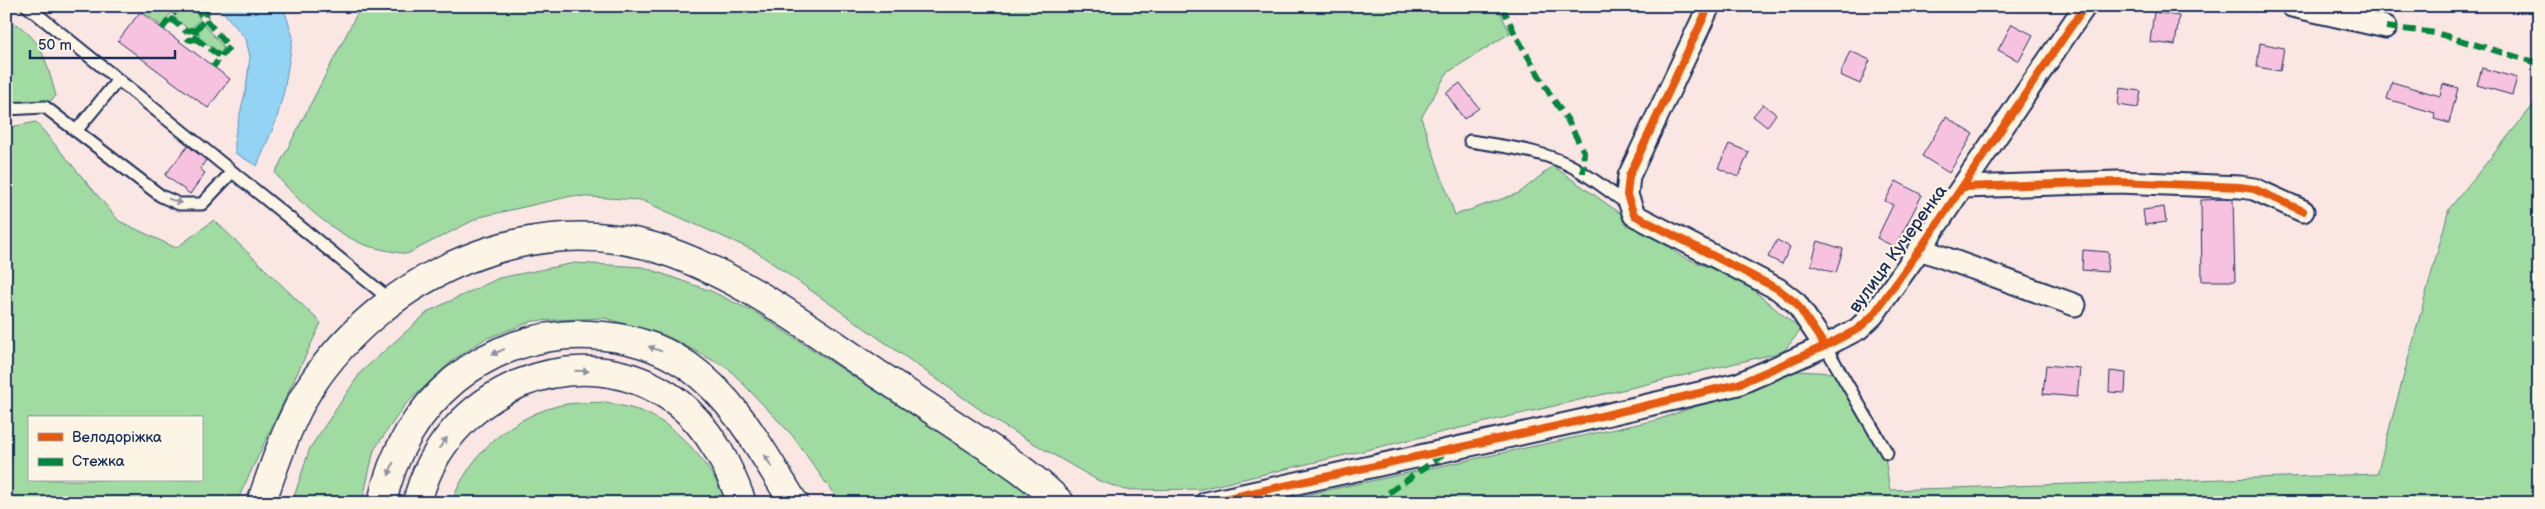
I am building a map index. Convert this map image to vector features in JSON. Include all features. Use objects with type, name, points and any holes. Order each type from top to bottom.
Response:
[{"type":"highway","points":[[262,503],[276,459],[309,389],[343,345],[392,301],[415,284],[444,269],[476,254],[509,245],[550,239],[610,239],[663,250],[719,273],[752,292],[1021,469],[1060,503]]},
{"type":"highway","points":[[382,503],[385,487],[398,450],[418,418],[444,388],[474,365],[496,352],[528,341],[556,335],[584,335],[610,336],[637,342],[665,352],[708,381],[742,421],[794,503]]},
{"type":"highway","points":[[417,503],[429,466],[440,447],[455,427],[471,412],[517,384],[540,376],[568,371],[617,374],[641,381],[678,403],[695,419],[722,455],[742,503]]},
{"type":"street","points":[[1708,6],[1629,176],[1627,195],[1634,215],[1778,289],[1796,303],[1825,346]]},
{"type":"street","name":"вулиця Кучеренка","points":[[1206,503],[1478,444],[1738,384],[1825,346],[1858,329],[1873,315],[1920,249],[2085,6]]},
{"type":"street","points":[[2292,6],[2386,27]]},
{"type":"street","points":[[1963,187],[2118,182],[2240,187],[2254,189],[2303,210]]},
{"type":"street","points":[[1920,249],[2075,305]]},
{"type":"lane","points":[[27,6],[392,301]]},
{"type":"lane","points":[[76,131],[118,80]]},
{"type":"lane","points":[[6,110],[45,107],[161,196],[179,204],[202,204],[232,172]]},
{"type":"lane","points":[[1470,141],[1537,153],[1574,167],[1631,206]]},
{"type":"lane","points":[[1825,346],[1887,453]]},
{"type":"green space","points":[[149,6],[176,6],[162,26],[144,13]]},
{"type":"green space","points":[[181,6],[188,6],[200,18],[192,28],[188,29],[174,17]]},
{"type":"green space","points":[[361,6],[1497,6],[1510,33],[1447,73],[1421,118],[1455,215],[1519,193],[1553,166],[1681,256],[1742,281],[1801,330],[1783,352],[1201,489],[1125,490],[1097,480],[1002,425],[755,251],[641,200],[572,196],[480,217],[407,254],[382,250],[364,244],[335,229],[302,203],[275,173]]},
{"type":"green space","points":[[6,18],[28,33],[41,50],[56,96],[45,107],[6,109]]},
{"type":"green space","points":[[204,24],[224,48],[220,54],[198,37],[200,34],[198,32]]},
{"type":"green space","points":[[2539,98],[2539,503],[1267,503],[1657,420],[1797,371],[1834,373],[1885,458],[1890,490],[2377,474],[2449,209]]},
{"type":"green space","points":[[36,122],[119,221],[176,248],[214,220],[321,323],[236,503],[6,503],[6,128]]},
{"type":"green space","points":[[575,263],[643,267],[711,291],[758,314],[1035,495],[1034,503],[840,503],[792,435],[729,369],[665,335],[604,318],[533,321],[485,339],[453,360],[404,406],[374,450],[362,503],[292,503],[310,448],[361,372],[429,311],[499,278]]},
{"type":"green space","points":[[607,402],[648,414],[661,421],[685,440],[713,476],[727,503],[451,503],[468,470],[479,455],[506,430],[539,412],[557,406],[575,403]]},
{"type":"water","points":[[218,6],[283,6],[293,37],[284,91],[276,121],[257,166],[235,153],[235,135],[246,89],[250,57],[246,39]]},
{"type":"building","points":[[140,12],[230,79],[208,108],[118,41]]},
{"type":"building","points":[[2154,12],[2179,16],[2175,45],[2150,42]]},
{"type":"building","points":[[2012,24],[2033,35],[2019,61],[1998,50]]},
{"type":"building","points":[[2260,43],[2284,48],[2280,71],[2257,67]]},
{"type":"building","points":[[1850,51],[1870,60],[1860,84],[1840,75]]},
{"type":"building","points":[[2482,68],[2517,78],[2512,95],[2477,85]]},
{"type":"building","points":[[2392,82],[2440,96],[2443,84],[2458,88],[2449,123],[2434,119],[2435,113],[2387,99]]},
{"type":"building","points":[[1460,83],[1479,108],[1464,119],[1446,93]]},
{"type":"building","points":[[2120,88],[2141,91],[2138,108],[2118,105]]},
{"type":"building","points":[[1763,104],[1776,114],[1767,127],[1753,116]]},
{"type":"building","points":[[1946,117],[1973,134],[1949,173],[1922,156]]},
{"type":"building","points":[[1729,144],[1749,152],[1738,177],[1718,168]]},
{"type":"building","points":[[188,146],[206,160],[200,169],[205,173],[190,194],[165,175]]},
{"type":"building","points":[[1896,181],[1922,195],[1895,247],[1877,238],[1893,205],[1885,201]]},
{"type":"building","points":[[2233,199],[2235,281],[2202,281],[2201,200]]},
{"type":"building","points":[[2164,207],[2166,222],[2145,225],[2143,210]]},
{"type":"building","points":[[1777,240],[1790,247],[1782,264],[1768,257]]},
{"type":"building","points":[[1818,241],[1843,249],[1836,273],[1811,265]]},
{"type":"building","points":[[2083,250],[2109,252],[2107,272],[2082,270]]},
{"type":"building","points":[[2046,365],[2080,368],[2077,397],[2043,394]]},
{"type":"building","points":[[2110,371],[2126,373],[2125,393],[2109,392]]},
{"type":"marked path","points":[[162,29],[179,6]]},
{"type":"marked path","points":[[194,6],[229,47],[213,67]]},
{"type":"marked path","points":[[195,31],[205,19],[208,6]]},
{"type":"marked path","points":[[1502,6],[1515,34],[1551,96],[1567,119],[1584,152],[1583,173]]},
{"type":"marked path","points":[[170,18],[187,32]]},
{"type":"marked path","points":[[2386,27],[2436,33],[2534,62],[2539,61]]},
{"type":"marked path","points":[[189,30],[193,30],[196,35],[195,39],[189,40],[186,37],[186,33],[189,30]]},
{"type":"marked path","points":[[195,38],[221,57]]},
{"type":"marked path","points":[[1374,503],[1444,454]]},
{"type":"cycle path","points":[[1709,6],[1629,176],[1627,195],[1634,215],[1778,289],[1796,303],[1825,346]]},
{"type":"cycle path","points":[[1206,503],[1584,420],[1738,384],[1825,346],[1858,329],[1873,315],[1920,249],[2085,6]]},
{"type":"cycle path","points":[[1963,187],[2118,182],[2240,187],[2254,189],[2303,211]]}]
